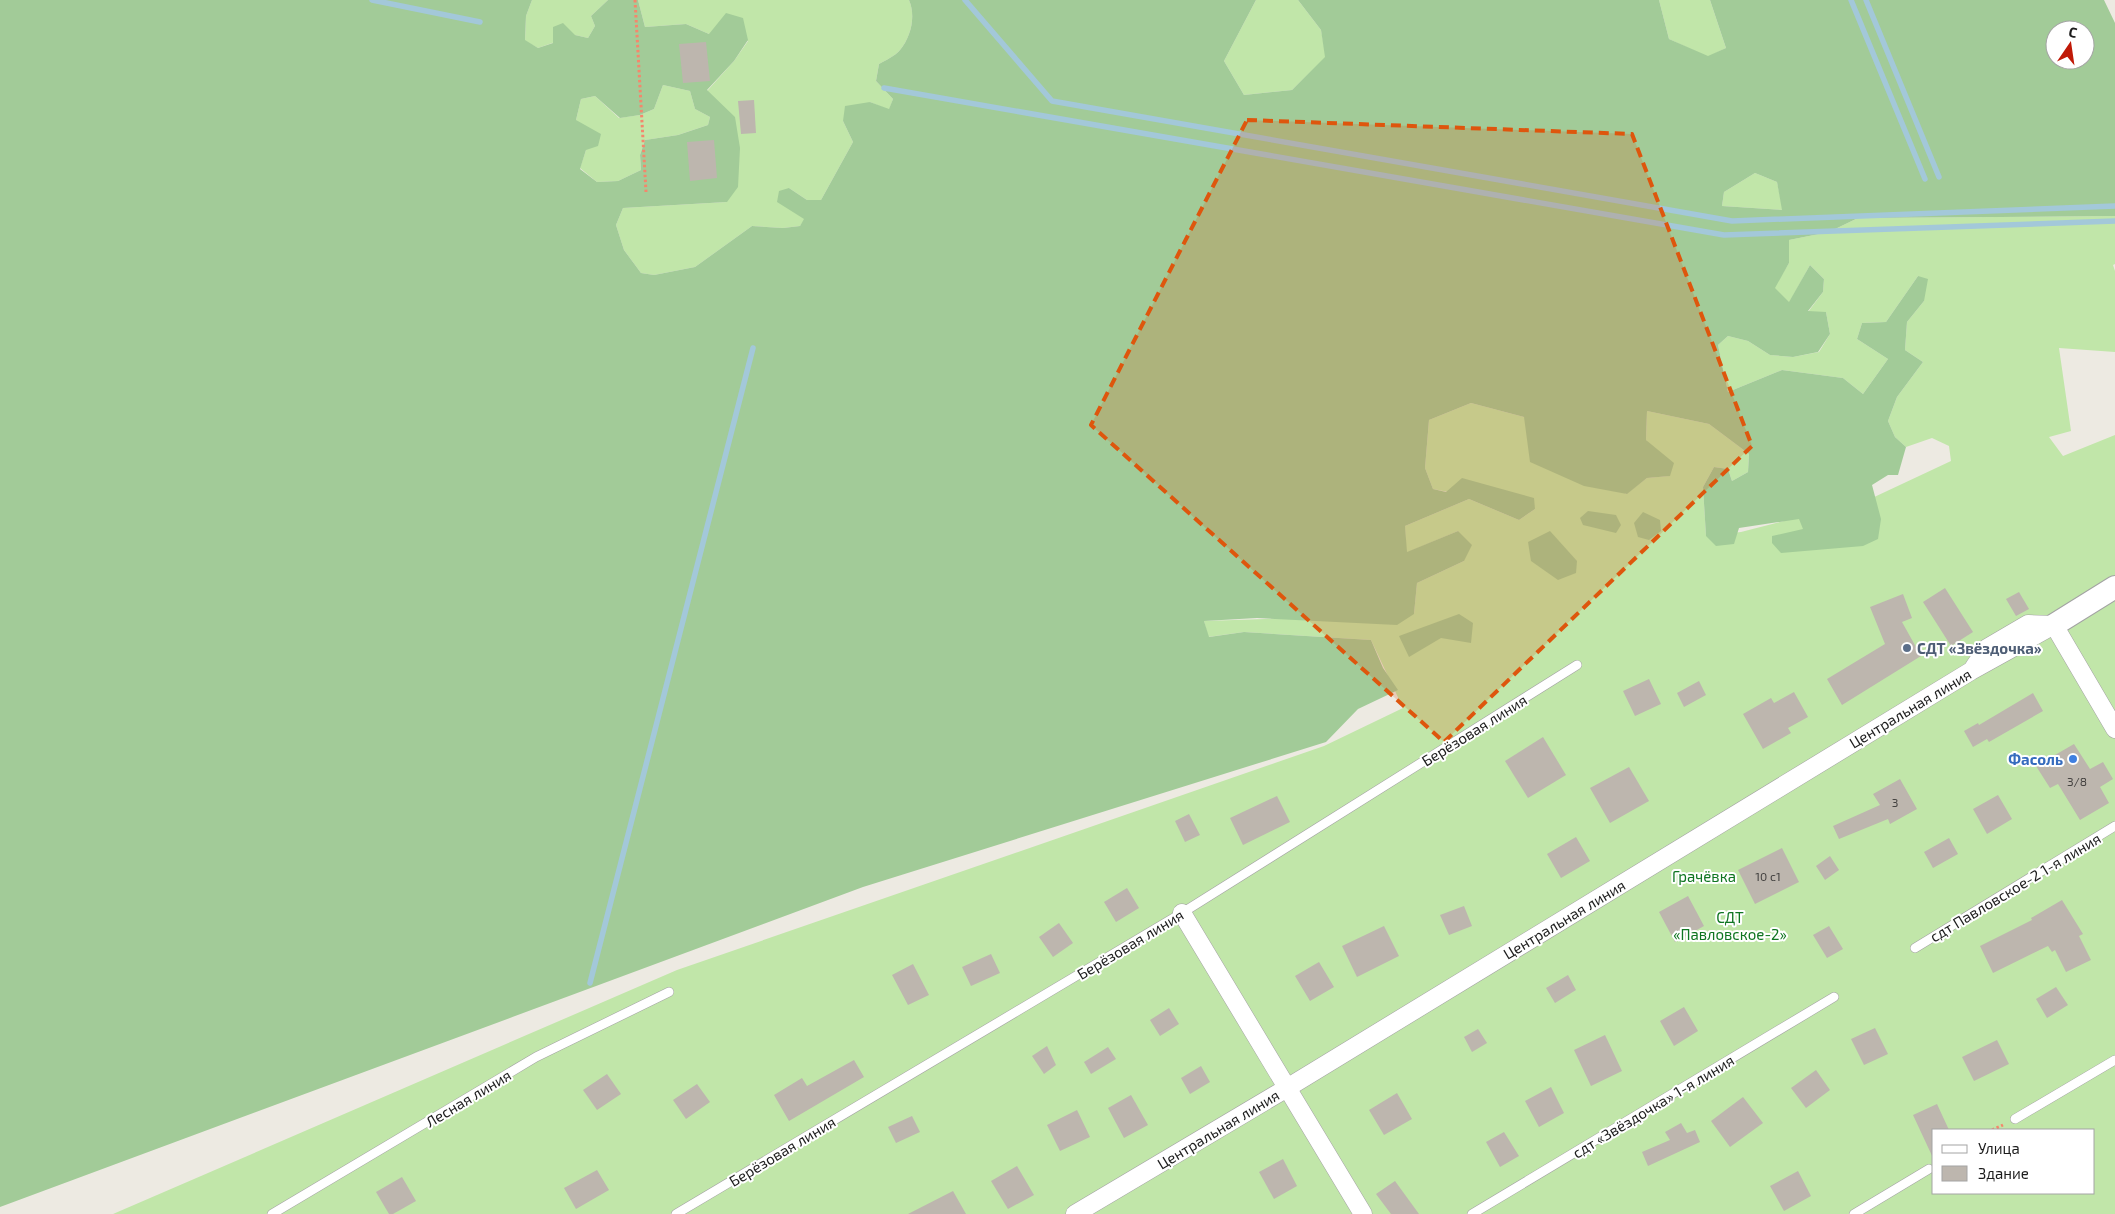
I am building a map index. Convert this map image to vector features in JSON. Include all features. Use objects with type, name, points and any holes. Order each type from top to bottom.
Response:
[{"type":"street","points":[[2115,588],[2054,625],[2115,729]]},
{"type":"street","name":"Центральная линия","points":[[1075,1214],[1287,1088],[1971,671],[2054,625]]},
{"type":"street","points":[[1182,912],[1363,1214]]},
{"type":"lane","name":"Берёзовая линия","points":[[676,1214],[1182,912],[1578,665]]},
{"type":"lane","name":"сдт Павловское-2 1-я линия","points":[[1915,948],[2115,826]]},
{"type":"lane","name":"Лесная линия","points":[[272,1214],[536,1057],[669,992]]},
{"type":"lane","name":"сдт «Звёздочка» 1-я линия","points":[[1472,1214],[1834,997]]},
{"type":"lane","points":[[2015,1119],[2115,1060]]},
{"type":"lane","points":[[1854,1214],[1929,1169]]},
{"type":"path","points":[[635,0],[646,192]]},
{"type":"highlighted area","points":[[1247,120],[1632,134],[1752,446],[1444,742],[1091,425]]},
{"type":"green space","points":[[0,0],[532,0],[526,16],[525,40],[538,48],[553,43],[553,27],[563,23],[575,35],[588,38],[595,26],[591,16],[608,0],[638,0],[645,27],[686,24],[709,34],[726,13],[743,18],[748,40],[734,61],[707,90],[735,117],[740,148],[738,187],[727,202],[623,208],[616,225],[624,250],[641,273],[654,275],[695,267],[752,226],[783,228],[800,226],[804,219],[777,202],[779,191],[789,188],[807,200],[821,200],[853,142],[843,121],[845,106],[870,102],[889,109],[893,99],[876,81],[879,64],[898,52],[910,33],[912,13],[909,0],[1256,0],[1224,61],[1244,95],[1292,90],[1325,57],[1321,30],[1298,0],[1659,0],[1669,39],[1708,56],[1726,48],[1710,0],[2104,0],[2115,23],[2115,216],[1858,218],[1829,232],[1789,240],[1789,263],[1775,288],[1789,302],[1810,265],[1824,279],[1823,292],[1808,311],[1826,312],[1830,334],[1818,352],[1793,357],[1770,355],[1748,341],[1728,336],[1718,345],[1728,392],[1782,370],[1843,378],[1863,394],[1888,359],[1857,339],[1862,323],[1886,322],[1918,276],[1928,279],[1924,301],[1907,322],[1905,350],[1923,362],[1897,397],[1888,421],[1895,437],[1906,447],[1898,475],[1888,475],[1872,485],[1881,519],[1878,539],[1863,546],[1781,553],[1772,543],[1772,536],[1803,529],[1799,519],[1739,528],[1734,544],[1716,546],[1706,536],[1703,487],[1714,467],[1728,469],[1732,481],[1748,472],[1749,454],[1709,424],[1647,411],[1646,440],[1674,463],[1670,476],[1647,478],[1627,494],[1584,486],[1530,462],[1524,417],[1471,403],[1429,420],[1425,468],[1433,489],[1446,492],[1462,478],[1534,498],[1535,509],[1519,520],[1469,499],[1405,526],[1407,552],[1458,531],[1472,545],[1464,561],[1417,583],[1414,614],[1397,625],[1257,618],[1204,621],[1209,637],[1244,632],[1371,640],[1383,668],[1398,690],[1358,709],[1326,742],[863,887],[0,1207]],"holes":[[[663,85],[690,91],[695,109],[710,117],[708,125],[678,135],[645,140],[640,155],[641,170],[618,181],[597,182],[580,169],[586,150],[598,146],[601,134],[576,120],[581,99],[595,96],[620,118],[640,115],[654,109]],[[1755,173],[1777,182],[1782,210],[1722,206],[1724,192]]]},
{"type":"green space","points":[[532,0],[608,0],[591,16],[595,26],[588,38],[575,35],[538,48],[525,41],[526,16]]},
{"type":"green space","points":[[638,0],[909,0],[912,13],[910,33],[898,52],[879,64],[876,81],[893,99],[889,110],[870,102],[843,121],[853,142],[821,200],[807,200],[789,188],[794,212],[805,219],[800,226],[783,228],[752,226],[695,267],[654,275],[641,273],[624,250],[616,225],[623,208],[727,202],[707,91],[734,61],[748,41],[709,34],[686,24],[645,27]]},
{"type":"green space","points":[[1256,0],[1298,0],[1321,30],[1326,57],[1292,90],[1244,95],[1224,61]]},
{"type":"green space","points":[[1659,0],[1710,0],[1726,48],[1708,57],[1669,39]]},
{"type":"green space","points":[[663,85],[690,91],[695,109],[710,117],[708,125],[678,135],[645,140],[640,155],[641,170],[618,181],[597,182],[580,168],[586,150],[576,120],[581,99],[595,96],[619,118],[640,115],[654,109]]},
{"type":"green space","points":[[1755,173],[1777,182],[1783,210],[1722,206],[1724,192]]},
{"type":"green space","name":"Грачёвка","points":[[2115,216],[2115,264],[2113,265],[2115,271],[2115,352],[2059,348],[2071,431],[2049,437],[2063,456],[2115,435],[2115,1214],[113,1214],[677,970],[1324,746],[1403,708],[1371,640],[1244,632],[1208,637],[1204,621],[1414,614],[1417,583],[1464,561],[1458,531],[1406,553],[1405,526],[1469,499],[1519,520],[1535,509],[1433,489],[1425,468],[1429,420],[1471,403],[1524,417],[1626,494],[1647,478],[1669,476],[1646,440],[1647,411],[1709,424],[1749,454],[1748,472],[1732,481],[1728,469],[1714,467],[1703,487],[1706,536],[1741,532],[1870,499],[1951,461],[1949,446],[1932,438],[1906,447],[1895,437],[1888,421],[1897,397],[1923,362],[1905,350],[1907,322],[1924,301],[1918,276],[1886,322],[1862,323],[1857,339],[1888,359],[1863,394],[1843,378],[1782,370],[1728,392],[1718,345],[1728,336],[1748,341],[1770,355],[1793,357],[1819,352],[1830,334],[1826,312],[1808,312],[1823,292],[1824,279],[1810,265],[1789,303],[1774,288],[1789,263],[1789,240],[1829,232],[1858,218]]},
{"type":"green space","points":[[1588,511],[1616,515],[1621,525],[1616,533],[1583,525],[1580,518]]},
{"type":"green space","points":[[1643,512],[1660,520],[1661,531],[1649,540],[1638,537],[1634,523]]},
{"type":"green space","points":[[1550,531],[1577,561],[1576,573],[1558,580],[1531,561],[1528,542]]},
{"type":"green space","points":[[1459,614],[1473,623],[1471,643],[1441,638],[1409,657],[1399,636]]},
{"type":"building","points":[[706,42],[710,81],[683,83],[679,44]]},
{"type":"building","points":[[754,100],[756,133],[741,134],[738,101]]},
{"type":"building","points":[[714,140],[717,178],[690,181],[687,142]]},
{"type":"building","points":[[1945,588],[1973,632],[1951,646],[1923,602]]},
{"type":"building","points":[[2019,592],[2029,609],[2016,616],[2006,599]]},
{"type":"building","points":[[1903,594],[1912,618],[1902,622],[1921,656],[1842,705],[1827,679],[1885,644],[1870,607]]},
{"type":"building","points":[[1649,679],[1661,704],[1635,716],[1623,691]]},
{"type":"building","points":[[1699,681],[1706,695],[1684,707],[1677,693]]},
{"type":"building","points":[[1794,692],[1808,717],[1788,728],[1791,733],[1763,749],[1743,714],[1771,698],[1774,703]]},
{"type":"building","points":[[2033,693],[2043,711],[1989,742],[1987,739],[1973,747],[1964,731],[1978,723],[1979,725]]},
{"type":"building","points":[[1543,737],[1566,775],[1528,798],[1505,761]]},
{"type":"building","points":[[2074,744],[2090,769],[2103,762],[2113,779],[2100,787],[2109,803],[2080,820],[2058,784],[2050,788],[2036,766]]},
{"type":"building","points":[[1629,767],[1649,801],[1610,823],[1590,788]]},
{"type":"building","points":[[1900,779],[1917,809],[1890,824],[1888,819],[1839,839],[1833,826],[1880,805],[1873,794]]},
{"type":"building","points":[[1998,795],[2012,819],[1987,834],[1973,809]]},
{"type":"building","points":[[1277,796],[1290,822],[1243,845],[1230,818]]},
{"type":"building","points":[[1189,814],[1200,835],[1185,842],[1175,821]]},
{"type":"building","points":[[1576,837],[1590,861],[1561,878],[1547,854]]},
{"type":"building","points":[[1949,838],[1958,854],[1933,868],[1924,852]]},
{"type":"building","points":[[1782,848],[1799,882],[1755,904],[1738,870]]},
{"type":"building","points":[[1830,856],[1839,870],[1825,880],[1816,866]]},
{"type":"building","points":[[1127,888],[1139,908],[1116,922],[1104,902]]},
{"type":"building","points":[[1688,896],[1704,926],[1675,942],[1659,912]]},
{"type":"building","points":[[2062,900],[2083,934],[2079,936],[2091,960],[2066,972],[2055,950],[2052,952],[2048,946],[1993,973],[1980,946],[2032,920],[2031,918]]},
{"type":"building","points":[[1464,906],[1472,926],[1449,935],[1440,915]]},
{"type":"building","points":[[1059,923],[1073,943],[1053,957],[1039,937]]},
{"type":"building","points":[[1384,926],[1399,956],[1357,977],[1342,946]]},
{"type":"building","points":[[1829,926],[1843,949],[1827,958],[1813,935]]},
{"type":"building","points":[[991,954],[1000,973],[971,986],[962,967]]},
{"type":"building","points":[[1319,962],[1334,987],[1310,1001],[1295,976]]},
{"type":"building","points":[[913,964],[929,995],[908,1005],[892,975]]},
{"type":"building","points":[[1568,975],[1576,990],[1555,1003],[1546,988]]},
{"type":"building","points":[[2056,987],[2068,1005],[2047,1018],[2036,999]]},
{"type":"building","points":[[1684,1007],[1698,1031],[1674,1046],[1660,1021]]},
{"type":"building","points":[[1169,1008],[1179,1024],[1160,1036],[1150,1020]]},
{"type":"building","points":[[1875,1028],[1888,1054],[1864,1065],[1851,1039]]},
{"type":"building","points":[[1478,1029],[1487,1043],[1472,1052],[1464,1037]]},
{"type":"building","points":[[1605,1035],[1622,1071],[1591,1086],[1574,1050]]},
{"type":"building","points":[[1997,1040],[2009,1064],[1974,1081],[1962,1057]]},
{"type":"building","points":[[1047,1046],[1056,1065],[1044,1074],[1032,1056]]},
{"type":"building","points":[[1108,1047],[1116,1059],[1091,1074],[1084,1062]]},
{"type":"building","points":[[854,1060],[864,1077],[789,1121],[774,1095],[802,1078],[807,1086]]},
{"type":"building","points":[[1201,1066],[1210,1082],[1190,1094],[1181,1078]]},
{"type":"building","points":[[1816,1070],[1830,1090],[1806,1108],[1791,1088]]},
{"type":"building","points":[[607,1074],[621,1094],[597,1110],[583,1090]]},
{"type":"building","points":[[697,1084],[710,1102],[686,1119],[673,1100]]},
{"type":"building","points":[[1551,1087],[1564,1113],[1539,1127],[1525,1101]]},
{"type":"building","points":[[1397,1093],[1412,1119],[1384,1135],[1369,1110]]},
{"type":"building","points":[[1131,1095],[1148,1125],[1124,1138],[1108,1108]]},
{"type":"building","points":[[1743,1097],[1763,1123],[1730,1147],[1711,1121]]},
{"type":"building","points":[[1937,1104],[1949,1129],[1932,1129],[1932,1156],[1913,1115]]},
{"type":"building","points":[[1077,1110],[1090,1137],[1060,1151],[1047,1125]]},
{"type":"building","points":[[912,1116],[920,1132],[896,1143],[888,1127]]},
{"type":"building","points":[[1681,1123],[1687,1133],[1695,1130],[1700,1142],[1648,1166],[1642,1152],[1670,1140],[1665,1132]]},
{"type":"building","points":[[1504,1132],[1519,1156],[1500,1167],[1486,1142]]},
{"type":"building","points":[[1283,1159],[1297,1186],[1274,1199],[1259,1172]]},
{"type":"building","points":[[1017,1166],[1034,1195],[1008,1209],[991,1181]]},
{"type":"building","points":[[597,1170],[609,1190],[576,1209],[564,1188]]},
{"type":"building","points":[[1798,1171],[1811,1196],[1784,1211],[1770,1186]]},
{"type":"building","points":[[402,1177],[416,1201],[393,1214],[389,1214],[376,1192]]},
{"type":"building","points":[[1395,1181],[1419,1214],[1391,1214],[1376,1194]]},
{"type":"building","points":[[953,1191],[966,1214],[908,1214]]},
{"type":"waterway","points":[[372,0],[480,22]]},
{"type":"waterway","points":[[965,0],[1052,101],[1732,221],[2115,206]]},
{"type":"waterway","points":[[1851,0],[1925,179]]},
{"type":"waterway","points":[[1866,0],[1939,177]]},
{"type":"waterway","points":[[884,88],[1724,235],[2115,221]]},
{"type":"waterway","points":[[590,983],[753,348]]},
{"type":"place","name":"СДТ «Звёздочка»","points":[[1907,648]]},
{"type":"place","name":"Фасоль","points":[[2073,759]]},
{"type":"park label","name":"СДТ «Павловское-2»","points":[[1730,926]]}]
